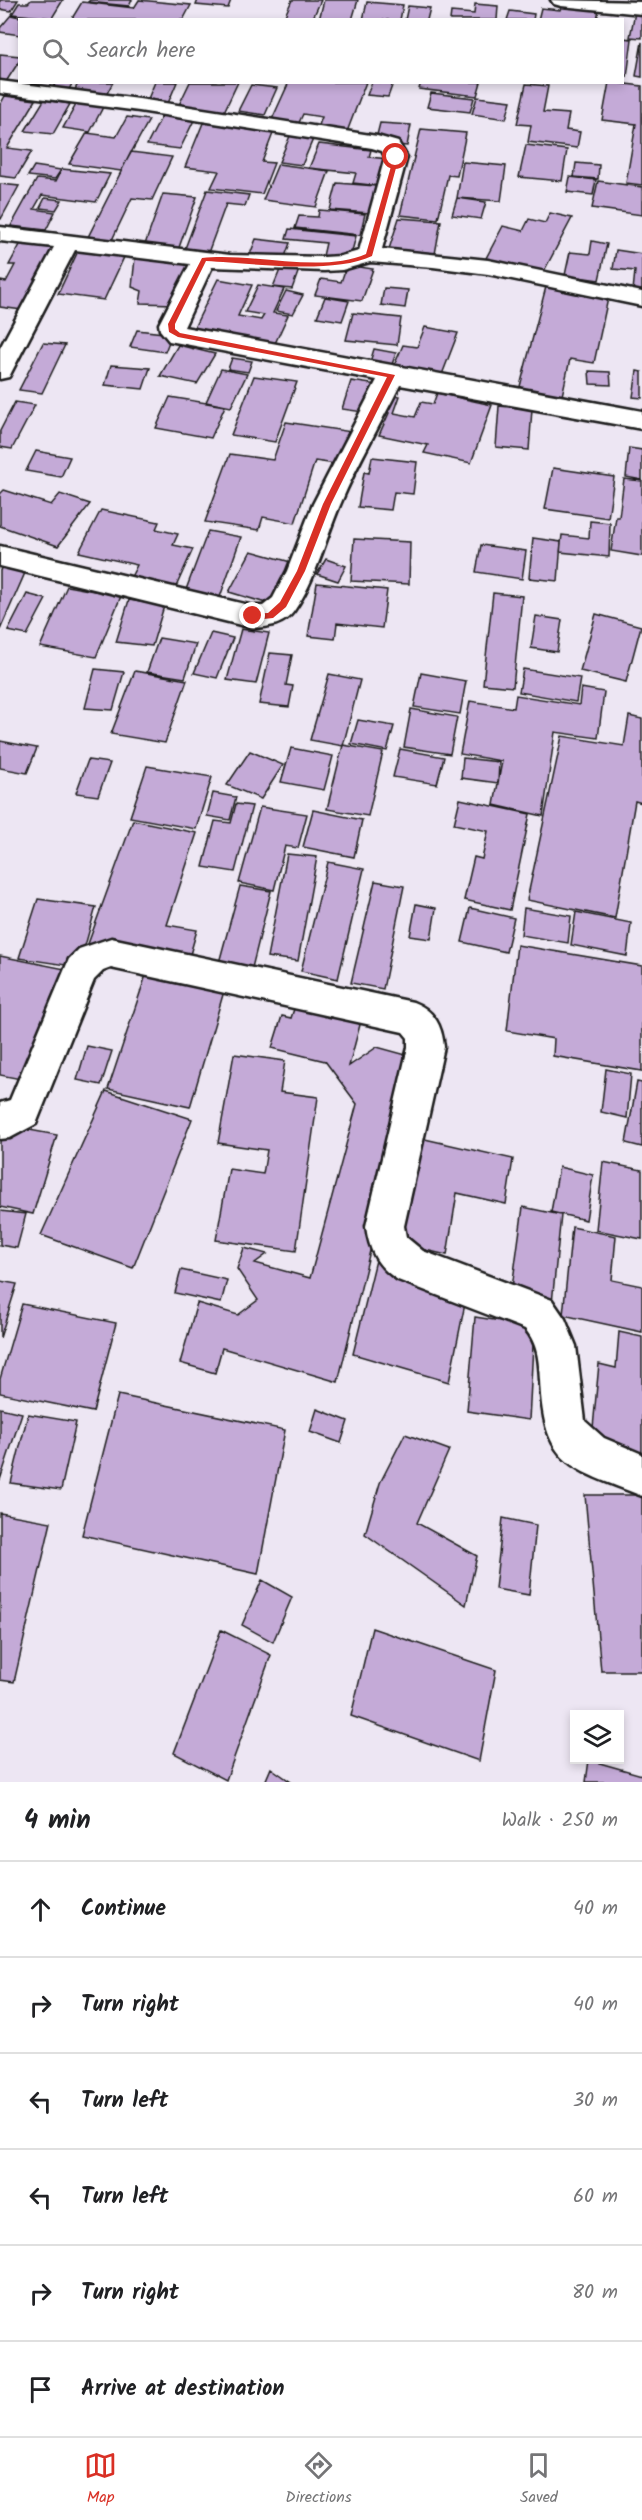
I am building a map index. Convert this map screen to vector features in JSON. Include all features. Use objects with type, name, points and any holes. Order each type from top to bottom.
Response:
[{"type":"street","points":[[561,0],[642,8]]},
{"type":"street","points":[[0,87],[163,108],[376,142],[390,147],[396,157],[369,255]]},
{"type":"street","points":[[0,234],[204,259],[324,264],[351,261],[369,255],[488,267],[642,298]]},
{"type":"street","points":[[0,370],[68,242]]},
{"type":"street","points":[[204,259],[171,324],[172,330],[178,335],[642,420]]},
{"type":"street","points":[[0,555],[253,616],[270,616],[283,604],[301,571],[327,504],[392,375]]},
{"type":"street","points":[[0,1121],[10,1120],[23,1112],[81,970],[91,960],[111,953],[413,1018],[425,1032],[426,1047],[385,1226],[387,1244],[397,1257],[412,1266],[538,1314],[548,1326],[557,1348],[564,1417],[574,1441],[600,1457],[642,1475]]},
{"type":"building","points":[[0,0],[18,0],[11,11],[0,9]]},
{"type":"building","points":[[31,0],[63,0],[52,18],[12,14],[19,3],[28,3]]},
{"type":"building","points":[[90,0],[132,0],[129,6],[88,2]]},
{"type":"building","points":[[139,0],[191,5],[184,18],[72,18],[82,2],[134,8]]},
{"type":"building","points":[[198,0],[231,0],[228,8],[196,5]]},
{"type":"building","points":[[292,0],[321,0],[313,18],[284,18]]},
{"type":"building","points":[[324,0],[358,0],[353,18],[320,18]]},
{"type":"building","points":[[367,2],[403,5],[400,18],[363,18]]},
{"type":"building","points":[[475,4],[498,6],[497,18],[450,18],[451,12],[474,14]]},
{"type":"building","points":[[562,5],[599,9],[597,18],[538,18],[541,8],[560,10]]},
{"type":"building","points":[[408,6],[430,8],[428,18],[405,18]]},
{"type":"building","points":[[510,11],[534,14],[533,18],[508,18]]},
{"type":"building","points":[[635,12],[642,13],[642,38],[630,37]]},
{"type":"building","points":[[11,15],[24,18],[18,18],[18,35],[0,32],[0,28]]},
{"type":"building","points":[[624,38],[632,39],[627,77],[624,77]]},
{"type":"building","points":[[642,42],[642,77],[636,76]]},
{"type":"building","points":[[0,54],[18,56],[18,63],[2,88],[0,87]]},
{"type":"building","points":[[55,84],[72,84],[68,91],[52,90]]},
{"type":"building","points":[[78,84],[112,84],[104,99],[72,95]]},
{"type":"building","points":[[154,84],[176,84],[166,108],[145,106]]},
{"type":"building","points":[[189,84],[237,84],[222,116],[176,111]]},
{"type":"building","points":[[288,84],[365,84],[345,137],[316,133],[322,117],[303,114],[296,129],[269,126]]},
{"type":"building","points":[[371,84],[393,84],[388,97],[367,95]]},
{"type":"building","points":[[420,84],[480,84],[477,96],[419,89]]},
{"type":"building","points":[[526,84],[548,86],[543,112],[569,114],[566,130],[580,132],[577,148],[528,142],[531,125],[517,124]]},
{"type":"building","points":[[609,84],[642,86],[642,185],[626,183],[636,124],[602,120]]},
{"type":"building","points":[[251,85],[277,88],[265,115],[238,111]]},
{"type":"building","points":[[431,93],[474,98],[470,112],[427,107]]},
{"type":"building","points":[[5,96],[36,100],[7,148],[32,151],[16,178],[0,176],[0,105]]},
{"type":"building","points":[[477,97],[511,101],[506,119],[472,114]]},
{"type":"building","points":[[44,100],[70,104],[53,134],[25,131]]},
{"type":"building","points":[[77,103],[103,107],[90,132],[63,128]]},
{"type":"building","points":[[164,112],[196,116],[180,149],[147,145]]},
{"type":"building","points":[[127,117],[149,120],[121,171],[69,164],[87,133],[116,137]]},
{"type":"building","points":[[203,123],[274,131],[262,162],[274,163],[262,194],[211,188],[219,171],[185,167]]},
{"type":"building","points":[[380,123],[411,125],[407,146],[375,143]]},
{"type":"building","points":[[421,129],[466,133],[457,176],[448,175],[438,219],[400,215]]},
{"type":"building","points":[[290,136],[313,139],[302,165],[279,162]]},
{"type":"building","points":[[319,144],[371,150],[369,157],[389,159],[380,186],[353,183],[356,173],[309,168]]},
{"type":"building","points":[[526,145],[567,150],[562,181],[519,177]]},
{"type":"building","points":[[131,152],[172,157],[152,200],[132,198],[111,242],[87,239]]},
{"type":"building","points":[[463,162],[506,166],[501,201],[457,198]]},
{"type":"building","points":[[576,163],[599,165],[598,179],[574,177]]},
{"type":"building","points":[[278,164],[329,171],[316,207],[263,200]]},
{"type":"building","points":[[34,166],[61,170],[55,179],[28,176]]},
{"type":"building","points":[[62,169],[110,174],[96,202],[42,195],[34,209],[55,212],[46,230],[11,226],[37,179],[56,181]]},
{"type":"building","points":[[570,177],[596,180],[593,195],[567,192]]},
{"type":"building","points":[[598,181],[642,187],[642,215],[592,208]]},
{"type":"building","points":[[337,183],[376,186],[370,213],[330,210]]},
{"type":"building","points":[[0,184],[19,186],[1,219],[0,219]]},
{"type":"building","points":[[207,190],[249,195],[245,206],[226,204],[205,261],[181,259]]},
{"type":"building","points":[[163,194],[197,197],[177,253],[143,250]]},
{"type":"building","points":[[45,198],[62,200],[56,210],[40,208]]},
{"type":"building","points":[[457,198],[486,202],[481,219],[452,215]]},
{"type":"building","points":[[319,210],[365,214],[360,235],[295,228],[299,216],[318,217]]},
{"type":"building","points":[[550,213],[572,218],[543,273],[485,260],[503,226],[523,231],[529,219],[545,223]]},
{"type":"building","points":[[399,218],[441,221],[435,254],[389,249]]},
{"type":"building","points":[[289,229],[356,236],[350,259],[323,256],[326,243],[286,239]]},
{"type":"building","points":[[256,239],[290,243],[283,262],[249,257]]},
{"type":"building","points":[[592,241],[607,244],[599,280],[565,275],[570,252],[590,254]]},
{"type":"building","points":[[21,243],[70,249],[37,312],[0,307],[0,281],[6,282],[15,265],[9,265]]},
{"type":"building","points":[[79,249],[125,255],[104,300],[58,294]]},
{"type":"building","points":[[616,250],[642,254],[642,292],[633,291],[635,271],[613,269]]},
{"type":"building","points":[[135,258],[193,264],[174,304],[140,303],[142,291],[132,287]]},
{"type":"building","points":[[282,265],[300,267],[292,289],[273,287]]},
{"type":"building","points":[[347,265],[373,269],[362,301],[315,295],[321,279],[341,282]]},
{"type":"building","points":[[218,279],[252,285],[238,316],[261,320],[264,315],[245,312],[258,285],[284,289],[273,313],[288,315],[272,350],[190,336]]},
{"type":"building","points":[[548,279],[610,289],[594,363],[570,359],[560,405],[517,398]]},
{"type":"building","points":[[384,288],[408,290],[405,308],[381,305]]},
{"type":"building","points":[[286,291],[303,295],[293,314],[276,311]]},
{"type":"building","points":[[325,297],[349,301],[342,321],[317,317]]},
{"type":"building","points":[[353,313],[401,318],[397,345],[346,340]]},
{"type":"building","points":[[425,327],[458,333],[438,385],[390,375],[403,345],[417,347]]},
{"type":"building","points":[[137,330],[172,334],[165,352],[130,347]]},
{"type":"building","points":[[43,343],[65,345],[42,393],[19,390]]},
{"type":"building","points":[[178,345],[215,354],[197,384],[160,376]]},
{"type":"building","points":[[374,349],[396,353],[389,373],[368,369]]},
{"type":"building","points":[[232,358],[252,361],[248,372],[228,369]]},
{"type":"building","points":[[111,365],[150,368],[143,389],[105,385]]},
{"type":"building","points":[[221,369],[247,374],[231,407],[206,402]]},
{"type":"building","points":[[589,371],[610,372],[611,385],[590,384]]},
{"type":"building","points":[[637,371],[642,372],[642,398],[633,397]]},
{"type":"building","points":[[254,376],[297,382],[275,442],[231,435]]},
{"type":"building","points":[[351,381],[378,385],[370,413],[342,409]]},
{"type":"building","points":[[385,393],[400,396],[394,413],[415,417],[421,402],[433,404],[437,393],[492,405],[471,463],[424,453],[428,445],[379,435],[389,413],[378,410]]},
{"type":"building","points":[[170,397],[225,406],[211,438],[156,428]]},
{"type":"building","points":[[15,402],[35,405],[12,449],[0,447],[0,431]]},
{"type":"building","points":[[499,406],[532,409],[529,450],[496,447]]},
{"type":"building","points":[[286,422],[352,432],[342,465],[315,461],[295,523],[263,517],[259,530],[205,522],[230,454],[273,460]]},
{"type":"building","points":[[629,448],[642,450],[642,480],[626,477]]},
{"type":"building","points":[[36,451],[70,457],[61,477],[26,471]]},
{"type":"building","points":[[372,457],[417,462],[413,494],[394,492],[391,510],[358,507],[364,472],[369,473]]},
{"type":"building","points":[[553,468],[614,477],[608,518],[545,509]]},
{"type":"building","points":[[624,479],[642,481],[642,556],[611,551],[616,517],[619,517]]},
{"type":"building","points":[[4,490],[51,505],[60,494],[90,504],[58,546],[0,526],[0,494]]},
{"type":"building","points":[[101,510],[159,522],[156,529],[178,534],[173,545],[193,549],[175,589],[130,579],[137,565],[79,552]]},
{"type":"building","points":[[590,521],[610,523],[609,557],[560,552],[562,535],[589,538]]},
{"type":"building","points":[[208,531],[241,537],[219,600],[184,595]]},
{"type":"building","points":[[533,538],[561,542],[558,581],[529,578]]},
{"type":"building","points":[[354,539],[410,542],[409,584],[351,581]]},
{"type":"building","points":[[481,545],[526,551],[522,579],[476,572]]},
{"type":"building","points":[[251,551],[298,564],[276,606],[229,592]]},
{"type":"building","points":[[326,559],[346,566],[338,581],[317,574]]},
{"type":"building","points":[[3,563],[28,566],[0,630],[0,571]]},
{"type":"building","points":[[317,583],[387,590],[382,628],[337,623],[335,639],[308,636]]},
{"type":"building","points":[[67,586],[121,596],[96,657],[40,647]]},
{"type":"building","points":[[493,593],[522,596],[513,687],[483,684]]},
{"type":"building","points":[[27,594],[46,599],[27,635],[8,631]]},
{"type":"building","points":[[129,600],[164,606],[152,646],[116,642]]},
{"type":"building","points":[[596,614],[641,626],[626,682],[580,671]]},
{"type":"building","points":[[536,616],[562,620],[557,652],[531,648]]},
{"type":"building","points":[[241,629],[269,633],[256,684],[227,680]]},
{"type":"building","points":[[211,633],[233,638],[217,678],[194,673]]},
{"type":"building","points":[[159,638],[196,644],[185,678],[147,672]]},
{"type":"building","points":[[270,653],[292,655],[286,685],[293,686],[289,707],[259,704]]},
{"type":"building","points":[[95,669],[124,672],[113,710],[85,708]]},
{"type":"building","points":[[523,669],[580,678],[576,702],[519,692]]},
{"type":"building","points":[[135,671],[187,680],[165,743],[111,734]]},
{"type":"building","points":[[421,673],[466,681],[460,714],[414,707]]},
{"type":"building","points":[[329,674],[360,680],[343,746],[310,740]]},
{"type":"building","points":[[581,688],[604,692],[598,738],[555,732],[543,816],[494,805],[502,761],[460,754],[470,701],[514,708],[516,695],[579,705]]},
{"type":"building","points":[[411,709],[457,717],[450,754],[404,747]]},
{"type":"building","points":[[629,716],[642,719],[642,803],[635,801],[615,918],[527,900],[562,736],[624,746]]},
{"type":"building","points":[[358,720],[394,726],[387,751],[351,744]]},
{"type":"building","points":[[0,741],[37,748],[27,773],[0,768]]},
{"type":"building","points":[[343,745],[383,752],[368,816],[327,809]]},
{"type":"building","points":[[291,748],[333,756],[324,790],[281,782]]},
{"type":"building","points":[[400,749],[444,757],[437,784],[393,777]]},
{"type":"building","points":[[250,751],[283,765],[261,799],[227,785]]},
{"type":"building","points":[[463,758],[499,762],[498,783],[461,778]]},
{"type":"building","points":[[88,760],[110,763],[98,796],[76,793]]},
{"type":"building","points":[[147,766],[212,777],[196,829],[130,817]]},
{"type":"building","points":[[213,793],[236,797],[230,820],[207,816]]},
{"type":"building","points":[[460,799],[530,814],[510,910],[464,900],[474,857],[482,859],[488,831],[454,824]]},
{"type":"building","points":[[236,804],[252,806],[235,872],[203,867],[215,821],[231,823]]},
{"type":"building","points":[[260,807],[307,814],[298,848],[285,846],[274,890],[239,883]]},
{"type":"building","points":[[313,810],[362,820],[354,857],[303,847]]},
{"type":"building","points":[[133,820],[197,833],[167,925],[197,930],[187,965],[88,944]]},
{"type":"building","points":[[287,854],[317,857],[298,961],[267,957]]},
{"type":"building","points":[[328,862],[364,869],[338,979],[301,971]]},
{"type":"building","points":[[375,881],[404,886],[383,989],[351,983]]},
{"type":"building","points":[[240,886],[271,891],[250,976],[217,970]]},
{"type":"building","points":[[38,899],[96,907],[79,967],[19,958]]},
{"type":"building","points":[[416,904],[436,908],[431,939],[410,936]]},
{"type":"building","points":[[470,908],[514,918],[506,952],[462,942]]},
{"type":"building","points":[[524,908],[571,916],[568,943],[521,935]]},
{"type":"building","points":[[576,912],[631,923],[627,956],[571,945]]},
{"type":"building","points":[[517,945],[642,966],[642,1071],[553,1056],[554,1039],[507,1031]]},
{"type":"building","points":[[0,956],[70,970],[31,1081],[0,1075]]},
{"type":"building","points":[[150,963],[227,981],[190,1107],[108,1089]]},
{"type":"building","points":[[295,1006],[361,1021],[349,1066],[377,1047],[417,1058],[338,1382],[222,1348],[215,1373],[180,1363],[197,1303],[238,1315],[258,1300],[237,1269],[244,1248],[267,1254],[255,1263],[310,1278],[357,1104],[325,1061],[272,1048],[282,1016],[291,1018]]},
{"type":"building","points":[[87,1046],[112,1051],[101,1085],[77,1080]]},
{"type":"building","points":[[234,1054],[285,1061],[280,1092],[318,1097],[296,1251],[216,1240],[229,1169],[263,1174],[267,1150],[218,1143]]},
{"type":"building","points":[[606,1069],[631,1074],[627,1118],[601,1112]]},
{"type":"building","points":[[637,1082],[642,1083],[642,1147],[626,1143]]},
{"type":"building","points":[[106,1091],[192,1119],[133,1268],[41,1235]]},
{"type":"building","points":[[2,1125],[57,1135],[33,1214],[0,1207],[0,1132]]},
{"type":"building","points":[[416,1137],[513,1159],[506,1204],[457,1193],[447,1255],[395,1243]]},
{"type":"building","points":[[603,1162],[642,1170],[642,1239],[596,1230]]},
{"type":"building","points":[[559,1167],[593,1175],[586,1220],[551,1212]]},
{"type":"building","points":[[523,1207],[561,1215],[552,1303],[511,1295]]},
{"type":"building","points":[[0,1211],[26,1214],[17,1248],[0,1245]]},
{"type":"building","points":[[572,1227],[616,1236],[612,1280],[642,1286],[642,1332],[563,1315]]},
{"type":"building","points":[[377,1256],[467,1294],[449,1382],[353,1354]]},
{"type":"building","points":[[181,1270],[227,1280],[221,1303],[175,1293]]},
{"type":"building","points":[[0,1281],[17,1284],[0,1338]]},
{"type":"building","points":[[22,1304],[116,1323],[93,1412],[0,1393],[0,1379]]},
{"type":"building","points":[[475,1317],[534,1326],[529,1420],[467,1411]]},
{"type":"building","points":[[619,1332],[642,1337],[642,1472],[590,1460],[599,1364],[616,1368]]},
{"type":"building","points":[[118,1395],[285,1430],[258,1574],[82,1535]]},
{"type":"building","points":[[0,1408],[22,1413],[0,1480]]},
{"type":"building","points":[[317,1409],[348,1421],[341,1443],[310,1432]]},
{"type":"building","points":[[28,1414],[76,1422],[61,1490],[11,1483]]},
{"type":"building","points":[[405,1434],[449,1450],[417,1523],[477,1556],[466,1605],[365,1534],[380,1483]]},
{"type":"building","points":[[585,1495],[642,1495],[642,1671],[601,1671]]},
{"type":"building","points":[[0,1513],[51,1522],[14,1682],[0,1680]]},
{"type":"building","points":[[503,1518],[536,1525],[529,1595],[495,1589]]},
{"type":"building","points":[[262,1580],[292,1597],[273,1642],[242,1625]]},
{"type":"building","points":[[372,1628],[496,1670],[479,1761],[351,1716]]},
{"type":"building","points":[[221,1630],[271,1655],[226,1780],[174,1753]]},
{"type":"building","points":[[588,1764],[603,1764],[642,1775],[642,1782],[586,1782]]},
{"type":"building","points":[[271,1768],[291,1782],[265,1782]]},
{"type":"route","points":[[253,616],[270,616],[283,604],[301,571],[327,504],[392,375],[178,335],[172,330],[171,324],[204,259],[230,262],[324,264],[342,263],[369,255],[396,157]]}]
